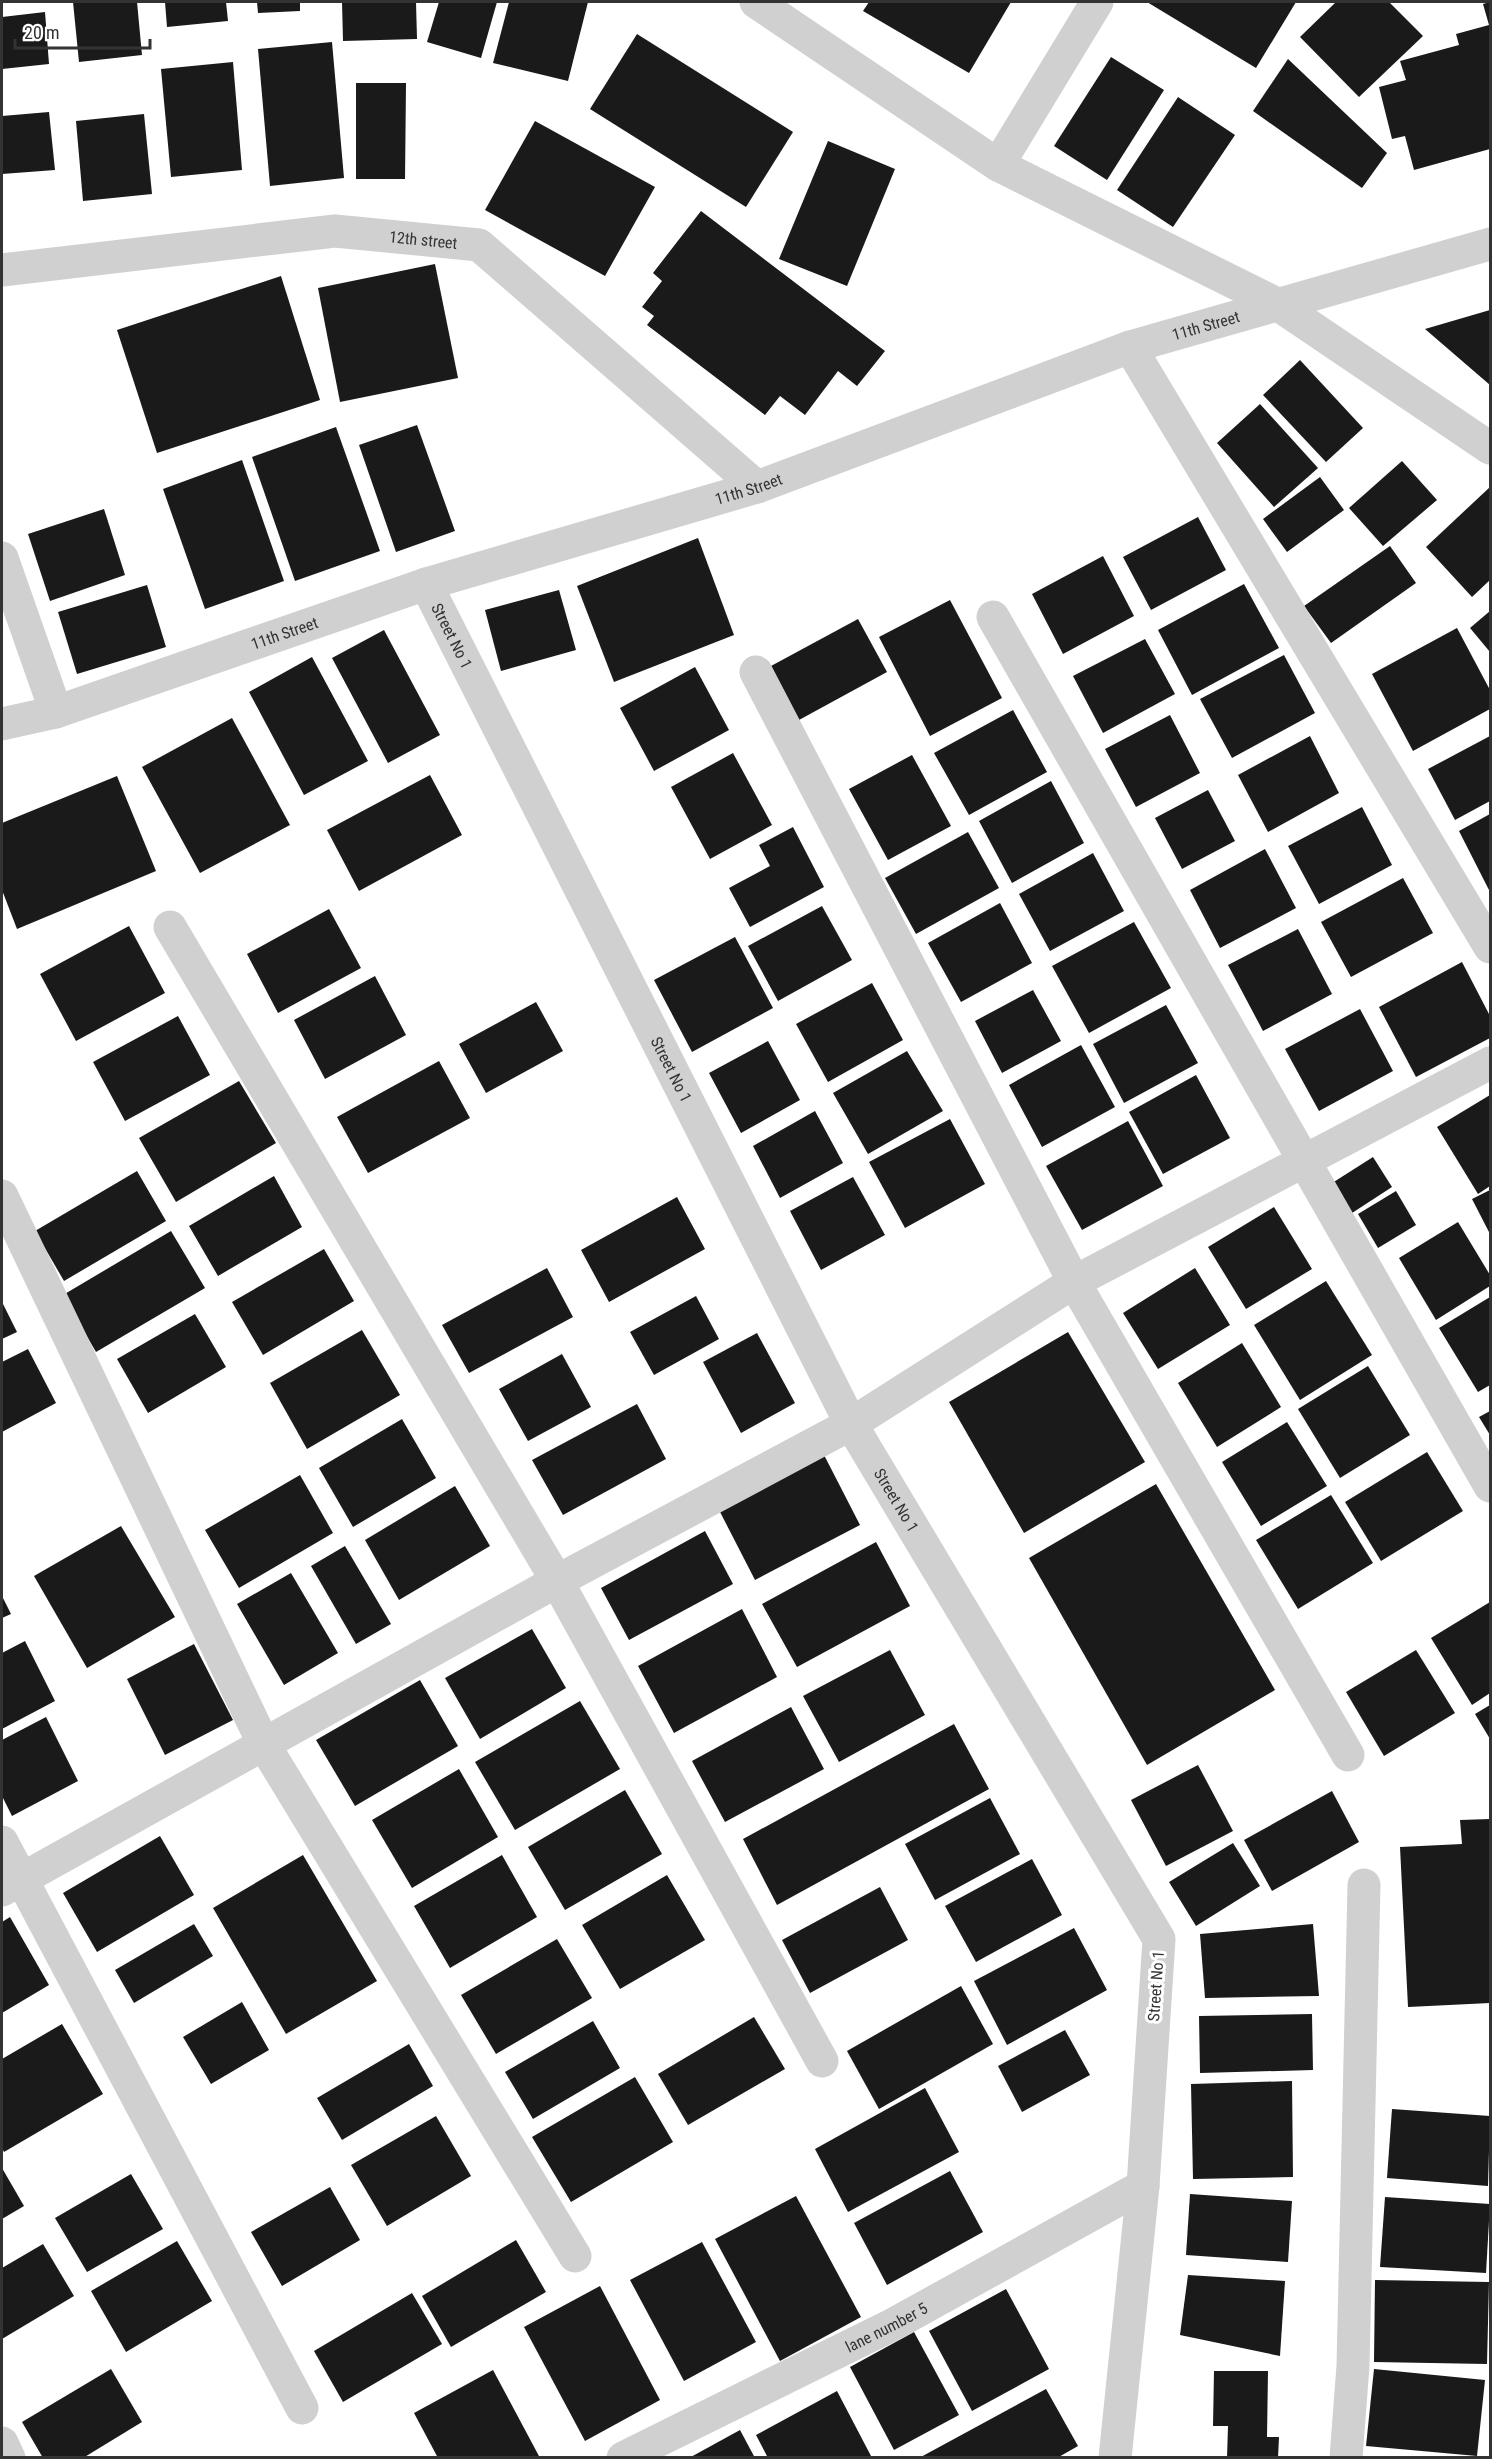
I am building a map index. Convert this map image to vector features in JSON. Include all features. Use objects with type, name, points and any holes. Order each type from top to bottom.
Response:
[{"type":"street","points":[[756,2],[998,165],[1277,304],[1491,448]]},
{"type":"street","points":[[998,165],[1097,2]]},
{"type":"street","name":"12th street","points":[[2,270],[335,231],[479,245],[756,487]]},
{"type":"street","name":"11th Street","points":[[2,724],[56,712],[426,584],[756,487],[1130,347],[1491,244]]},
{"type":"street","points":[[1130,347],[1491,947]]},
{"type":"street","points":[[2,558],[56,712]]},
{"type":"street","name":"Street No 1","points":[[426,584],[850,1424],[1159,1939],[1143,2186],[1115,2457]]},
{"type":"street","points":[[993,617],[1491,1486]]},
{"type":"street","points":[[756,672],[1074,1282],[1348,1755]]},
{"type":"street","points":[[170,927],[557,1581],[822,2061]]},
{"type":"street","points":[[12,1884],[557,1581],[850,1424],[1074,1282],[1491,1063]]},
{"type":"street","points":[[2,1196],[263,1743],[575,2256]]},
{"type":"street","points":[[2,1842],[12,1884],[302,2408]]},
{"type":"street","points":[[1346,2457],[1353,2366],[1364,1885]]},
{"type":"street","name":"lane number 5","points":[[623,2457],[894,2324],[1143,2186]]},
{"type":"street","points":[[2,2443],[9,2457]]},
{"type":"building","points":[[73,2],[137,2],[142,55],[79,62]]},
{"type":"building","points":[[165,2],[226,2],[228,21],[167,27]]},
{"type":"building","points":[[257,2],[300,2],[300,11],[258,13]]},
{"type":"building","points":[[342,2],[416,2],[417,39],[343,41]]},
{"type":"building","points":[[439,2],[497,2],[481,58],[427,42]]},
{"type":"building","points":[[509,2],[588,2],[568,81],[493,63]]},
{"type":"building","points":[[869,2],[1011,2],[969,73],[863,11]]},
{"type":"building","points":[[1147,2],[1296,2],[1256,68]]},
{"type":"building","points":[[1336,2],[1389,2],[1423,36],[1359,97],[1300,37]]},
{"type":"building","points":[[1490,2],[1490,149],[1414,170],[1405,136],[1392,139],[1379,87],[1406,80],[1400,61],[1459,45],[1456,34],[1489,25],[1483,4]]},
{"type":"building","points":[[45,12],[49,64],[2,69],[2,17]]},
{"type":"building","points":[[637,34],[793,132],[746,207],[590,109]]},
{"type":"building","points":[[332,42],[344,178],[270,186],[258,49]]},
{"type":"building","points":[[1111,57],[1164,90],[1107,180],[1054,146]]},
{"type":"building","points":[[1288,59],[1387,153],[1362,188],[1253,111]]},
{"type":"building","points":[[233,62],[242,170],[171,177],[161,69]]},
{"type":"building","points":[[356,83],[406,83],[405,179],[356,179]]},
{"type":"building","points":[[1178,97],[1235,135],[1173,227],[1117,190]]},
{"type":"building","points":[[49,112],[55,170],[2,174],[2,116]]},
{"type":"building","points":[[144,114],[152,194],[83,201],[76,121]]},
{"type":"building","points":[[535,121],[655,187],[605,276],[485,210]]},
{"type":"building","points":[[828,141],[895,169],[847,286],[779,259]]},
{"type":"building","points":[[701,211],[885,351],[857,386],[838,371],[805,415],[780,396],[765,415],[647,325],[654,316],[642,307],[662,281],[653,273]]},
{"type":"building","points":[[435,264],[458,378],[340,402],[318,288]]},
{"type":"building","points":[[281,276],[320,400],[157,453],[117,330]]},
{"type":"building","points":[[1490,310],[1490,385],[1425,329]]},
{"type":"building","points":[[1300,360],[1363,428],[1326,462],[1263,395]]},
{"type":"building","points":[[1260,404],[1318,468],[1274,507],[1217,443]]},
{"type":"building","points":[[417,425],[455,531],[396,552],[359,445]]},
{"type":"building","points":[[336,427],[380,551],[295,581],[252,457]]},
{"type":"building","points":[[242,460],[284,581],[205,609],[163,489]]},
{"type":"building","points":[[1402,461],[1437,500],[1383,546],[1349,508]]},
{"type":"building","points":[[1320,477],[1344,510],[1287,552],[1263,519]]},
{"type":"building","points":[[1490,487],[1490,580],[1472,597],[1426,547]]},
{"type":"building","points":[[104,509],[125,575],[50,601],[28,534]]},
{"type":"building","points":[[1198,517],[1226,570],[1151,610],[1123,557]]},
{"type":"building","points":[[698,538],[734,635],[614,682],[577,586]]},
{"type":"building","points":[[1390,546],[1416,583],[1331,643],[1304,606]]},
{"type":"building","points":[[1103,556],[1134,616],[1063,654],[1032,594]]},
{"type":"building","points":[[1244,584],[1279,648],[1192,695],[1158,630]]},
{"type":"building","points":[[147,585],[166,647],[77,674],[58,612]]},
{"type":"building","points":[[559,590],[576,650],[501,671],[485,610]]},
{"type":"building","points":[[950,600],[1002,698],[930,736],[879,637]]},
{"type":"building","points":[[1490,611],[1490,652],[1470,628]]},
{"type":"building","points":[[858,619],[887,672],[799,720],[771,666]]},
{"type":"building","points":[[1457,628],[1490,690],[1490,709],[1413,751],[1372,674]]},
{"type":"building","points":[[384,630],[440,735],[388,763],[332,658]]},
{"type":"building","points":[[1145,639],[1175,694],[1103,733],[1073,676]]},
{"type":"building","points":[[1284,655],[1315,713],[1232,758],[1200,699]]},
{"type":"building","points":[[312,657],[368,761],[304,795],[249,692]]},
{"type":"building","points":[[695,667],[729,730],[654,771],[620,708]]},
{"type":"building","points":[[1013,710],[1047,772],[969,815],[934,753]]},
{"type":"building","points":[[1170,715],[1200,773],[1136,807],[1105,749]]},
{"type":"building","points":[[232,718],[290,825],[200,873],[142,767]]},
{"type":"building","points":[[1310,736],[1339,793],[1268,832],[1238,775]]},
{"type":"building","points":[[1490,736],[1490,801],[1455,820],[1428,769]]},
{"type":"building","points":[[733,753],[772,825],[710,859],[671,787]]},
{"type":"building","points":[[912,755],[951,826],[888,860],[849,789]]},
{"type":"building","points":[[430,775],[462,835],[359,891],[327,830]]},
{"type":"building","points":[[117,776],[156,871],[17,929],[2,890],[2,823]]},
{"type":"building","points":[[1051,781],[1084,843],[1012,883],[979,821]]},
{"type":"building","points":[[1208,790],[1235,841],[1182,869],[1155,818]]},
{"type":"building","points":[[1362,807],[1392,865],[1319,904],[1288,846]]},
{"type":"building","points":[[1490,814],[1490,892],[1459,831]]},
{"type":"building","points":[[793,827],[824,887],[750,927],[729,888],[770,866],[759,845]]},
{"type":"building","points":[[968,832],[999,888],[916,934],[885,878]]},
{"type":"building","points":[[1265,849],[1296,908],[1220,948],[1190,890]]},
{"type":"building","points":[[1093,853],[1124,911],[1050,951],[1019,894]]},
{"type":"building","points":[[1403,878],[1433,933],[1351,977],[1321,922]]},
{"type":"building","points":[[1000,903],[1032,963],[961,1002],[928,943]]},
{"type":"building","points":[[822,906],[852,960],[778,1001],[748,946]]},
{"type":"building","points":[[329,909],[361,968],[278,1013],[247,954]]},
{"type":"building","points":[[1134,922],[1171,988],[1089,1033],[1052,966]]},
{"type":"building","points":[[129,926],[165,993],[76,1041],[40,974]]},
{"type":"building","points":[[1298,929],[1332,994],[1263,1031],[1228,965]]},
{"type":"building","points":[[735,937],[773,1008],[692,1052],[654,980]]},
{"type":"building","points":[[1462,962],[1490,1016],[1490,1038],[1416,1077],[1379,1007]]},
{"type":"building","points":[[375,976],[406,1035],[325,1079],[294,1020]]},
{"type":"building","points":[[872,983],[903,1040],[828,1082],[796,1024]]},
{"type":"building","points":[[1033,990],[1061,1041],[1002,1073],[975,1021]]},
{"type":"building","points":[[536,1002],[563,1051],[486,1093],[459,1044]]},
{"type":"building","points":[[1166,1005],[1198,1063],[1124,1103],[1093,1044]]},
{"type":"building","points":[[1360,1009],[1393,1071],[1319,1111],[1285,1049]]},
{"type":"building","points":[[178,1016],[210,1075],[125,1121],[93,1062]]},
{"type":"building","points":[[768,1041],[800,1100],[741,1133],[709,1073]]},
{"type":"building","points":[[1081,1045],[1115,1107],[1042,1147],[1009,1085]]},
{"type":"building","points":[[907,1051],[943,1111],[868,1154],[833,1093]]},
{"type":"building","points":[[439,1061],[470,1118],[368,1173],[337,1117]]},
{"type":"building","points":[[1196,1075],[1230,1138],[1163,1174],[1129,1112]]},
{"type":"building","points":[[239,1081],[276,1143],[176,1202],[139,1138]]},
{"type":"building","points":[[1490,1095],[1490,1186],[1478,1194],[1437,1127]]},
{"type":"building","points":[[815,1111],[843,1163],[780,1198],[753,1146]]},
{"type":"building","points":[[950,1119],[985,1184],[905,1228],[869,1162]]},
{"type":"building","points":[[1128,1121],[1163,1186],[1082,1230],[1046,1166]]},
{"type":"building","points":[[1373,1157],[1392,1187],[1349,1215],[1329,1185]]},
{"type":"building","points":[[137,1171],[166,1221],[64,1281],[35,1231]]},
{"type":"building","points":[[274,1176],[302,1227],[218,1276],[189,1226]]},
{"type":"building","points":[[853,1177],[885,1235],[821,1270],[790,1211]]},
{"type":"building","points":[[1490,1190],[1490,1234],[1472,1199]]},
{"type":"building","points":[[1396,1191],[1416,1225],[1378,1248],[1358,1214]]},
{"type":"building","points":[[677,1197],[705,1249],[609,1302],[581,1250]]},
{"type":"building","points":[[1274,1207],[1312,1269],[1246,1309],[1208,1247]]},
{"type":"building","points":[[1458,1222],[1490,1275],[1490,1286],[1436,1320],[1399,1258]]},
{"type":"building","points":[[171,1231],[205,1288],[96,1352],[63,1295]]},
{"type":"building","points":[[324,1249],[354,1301],[263,1355],[232,1302]]},
{"type":"building","points":[[547,1268],[573,1317],[469,1373],[442,1325]]},
{"type":"building","points":[[1195,1268],[1230,1325],[1158,1369],[1123,1313]]},
{"type":"building","points":[[1326,1281],[1372,1355],[1300,1400],[1254,1325]]},
{"type":"building","points":[[696,1296],[719,1339],[654,1375],[630,1332]]},
{"type":"building","points":[[1490,1297],[1490,1385],[1478,1392],[1439,1328]]},
{"type":"building","points":[[2,1302],[17,1332],[2,1339]]},
{"type":"building","points":[[195,1314],[226,1367],[148,1413],[117,1359]]},
{"type":"building","points":[[362,1330],[400,1395],[307,1449],[270,1383]]},
{"type":"building","points":[[1068,1332],[1145,1462],[1024,1533],[949,1402]]},
{"type":"building","points":[[757,1333],[795,1403],[741,1433],[703,1362]]},
{"type":"building","points":[[1242,1343],[1281,1407],[1217,1447],[1178,1383]]},
{"type":"building","points":[[28,1349],[56,1403],[2,1432],[2,1362]]},
{"type":"building","points":[[562,1354],[591,1407],[528,1441],[499,1389]]},
{"type":"building","points":[[1368,1366],[1410,1435],[1340,1478],[1298,1409]]},
{"type":"building","points":[[637,1404],[666,1459],[563,1515],[532,1460]]},
{"type":"building","points":[[1490,1411],[1490,1435],[1479,1417]]},
{"type":"building","points":[[402,1419],[436,1478],[353,1527],[319,1468]]},
{"type":"building","points":[[1287,1422],[1327,1486],[1261,1526],[1222,1462]]},
{"type":"building","points":[[1427,1452],[1463,1511],[1381,1561],[1345,1502]]},
{"type":"building","points":[[823,1453],[860,1525],[755,1580],[718,1508]]},
{"type":"building","points":[[300,1475],[333,1533],[239,1588],[205,1530]]},
{"type":"building","points":[[1156,1484],[1275,1690],[1147,1765],[1029,1558]]},
{"type":"building","points":[[455,1486],[490,1546],[399,1600],[365,1540]]},
{"type":"building","points":[[1331,1495],[1373,1563],[1298,1609],[1256,1540]]},
{"type":"building","points":[[121,1526],[175,1617],[87,1668],[34,1576]]},
{"type":"building","points":[[705,1531],[733,1584],[629,1640],[601,1588]]},
{"type":"building","points":[[876,1542],[910,1606],[797,1667],[762,1604]]},
{"type":"building","points":[[345,1546],[391,1624],[356,1644],[311,1566]]},
{"type":"building","points":[[291,1573],[338,1653],[284,1685],[237,1604]]},
{"type":"building","points":[[2,1596],[11,1614],[2,1618]]},
{"type":"building","points":[[1490,1602],[1490,1693],[1472,1705],[1431,1638]]},
{"type":"building","points":[[742,1609],[777,1677],[674,1733],[638,1666]]},
{"type":"building","points":[[532,1629],[566,1688],[480,1739],[445,1678]]},
{"type":"building","points":[[25,1641],[55,1701],[2,1729],[2,1653]]},
{"type":"building","points":[[194,1644],[233,1720],[165,1755],[127,1679]]},
{"type":"building","points":[[890,1650],[925,1715],[839,1762],[803,1696]]},
{"type":"building","points":[[1416,1650],[1455,1713],[1384,1756],[1346,1692]]},
{"type":"building","points":[[420,1680],[458,1746],[355,1806],[316,1740]]},
{"type":"building","points":[[580,1701],[620,1769],[515,1830],[475,1762]]},
{"type":"building","points":[[1490,1705],[1490,1739],[1475,1714]]},
{"type":"building","points":[[791,1707],[824,1769],[725,1822],[692,1761]]},
{"type":"building","points":[[46,1717],[78,1781],[12,1816],[2,1796],[2,1740]]},
{"type":"building","points":[[954,1724],[989,1789],[777,1905],[743,1839]]},
{"type":"building","points":[[1198,1765],[1233,1831],[1166,1866],[1131,1800]]},
{"type":"building","points":[[459,1769],[498,1837],[412,1888],[372,1820]]},
{"type":"building","points":[[625,1790],[662,1854],[565,1910],[528,1847]]},
{"type":"building","points":[[1332,1791],[1359,1842],[1272,1891],[1244,1840]]},
{"type":"building","points":[[990,1798],[1020,1854],[935,1900],[905,1844]]},
{"type":"building","points":[[1490,1819],[1490,2003],[1408,2007],[1400,1847],[1462,1844],[1460,1820]]},
{"type":"building","points":[[160,1836],[194,1895],[97,1952],[63,1893]]},
{"type":"building","points":[[1233,1843],[1260,1886],[1196,1926],[1169,1882]]},
{"type":"building","points":[[303,1855],[377,1981],[286,2034],[213,1908]]},
{"type":"building","points":[[502,1855],[537,1917],[450,1968],[414,1906]]},
{"type":"building","points":[[1032,1859],[1062,1915],[976,1962],[945,1906]]},
{"type":"building","points":[[667,1875],[705,1940],[620,1989],[582,1925]]},
{"type":"building","points":[[880,1887],[908,1940],[810,1993],[782,1940]]},
{"type":"building","points":[[10,1917],[49,1985],[2,2013],[2,1922]]},
{"type":"building","points":[[194,1924],[213,1956],[134,2003],[115,1970]]},
{"type":"building","points":[[1313,1924],[1319,1996],[1205,1998],[1200,1934]]},
{"type":"building","points":[[1074,1928],[1107,1990],[1007,2045],[974,1981]]},
{"type":"building","points":[[557,1939],[592,1998],[496,2054],[461,1995]]},
{"type":"building","points":[[961,1986],[993,2044],[879,2109],[847,2051]]},
{"type":"building","points":[[242,2002],[269,2050],[211,2084],[183,2037]]},
{"type":"building","points":[[1312,2014],[1313,2070],[1200,2073],[1199,2016]]},
{"type":"building","points":[[754,2017],[785,2069],[688,2125],[658,2074]]},
{"type":"building","points":[[593,2021],[620,2068],[533,2119],[505,2072]]},
{"type":"building","points":[[62,2024],[103,2094],[4,2152],[2,2148],[2,2059]]},
{"type":"building","points":[[1065,2030],[1090,2075],[1022,2112],[998,2066]]},
{"type":"building","points":[[409,2044],[433,2086],[342,2140],[317,2098]]},
{"type":"building","points":[[635,2077],[673,2142],[571,2202],[532,2137]]},
{"type":"building","points":[[1292,2081],[1293,2177],[1193,2179],[1191,2084]]},
{"type":"building","points":[[925,2088],[959,2152],[848,2212],[815,2149]]},
{"type":"building","points":[[1392,2109],[1490,2116],[1488,2186],[1387,2178]]},
{"type":"building","points":[[436,2116],[471,2176],[387,2226],[351,2165]]},
{"type":"building","points":[[2,2168],[24,2206],[2,2219]]},
{"type":"building","points":[[950,2171],[983,2232],[887,2285],[854,2223]]},
{"type":"building","points":[[131,2174],[163,2229],[87,2272],[55,2218]]},
{"type":"building","points":[[330,2187],[360,2240],[282,2286],[251,2232]]},
{"type":"building","points":[[1190,2194],[1292,2201],[1288,2262],[1186,2255]]},
{"type":"building","points":[[796,2196],[861,2317],[780,2361],[715,2239]]},
{"type":"building","points":[[1385,2197],[1490,2204],[1486,2273],[1380,2267]]},
{"type":"building","points":[[516,2240],[546,2292],[451,2347],[422,2296]]},
{"type":"building","points":[[177,2241],[212,2301],[126,2352],[91,2291]]},
{"type":"building","points":[[702,2242],[756,2342],[684,2381],[630,2280]]},
{"type":"building","points":[[43,2244],[74,2296],[2,2339],[2,2268]]},
{"type":"building","points":[[1188,2275],[1285,2281],[1280,2356],[1180,2335]]},
{"type":"building","points":[[1375,2280],[1489,2282],[1487,2364],[1374,2362]]},
{"type":"building","points":[[600,2286],[660,2400],[585,2441],[524,2327]]},
{"type":"building","points":[[1006,2289],[1049,2369],[972,2411],[929,2331]]},
{"type":"building","points":[[412,2293],[442,2344],[343,2402],[314,2351]]},
{"type":"building","points":[[914,2332],[959,2415],[894,2450],[850,2367]]},
{"type":"building","points":[[111,2369],[142,2422],[83,2458],[43,2458],[22,2422]]},
{"type":"building","points":[[1374,2369],[1485,2380],[1477,2456],[1366,2446]]},
{"type":"building","points":[[493,2370],[540,2458],[438,2458],[414,2413]]},
{"type":"building","points":[[1214,2371],[1268,2371],[1267,2437],[1279,2437],[1278,2458],[1227,2458],[1228,2426],[1213,2426]]},
{"type":"building","points":[[1046,2389],[1078,2446],[1057,2458],[919,2458]]},
{"type":"building","points":[[837,2391],[871,2456],[768,2458],[756,2435]]},
{"type":"building","points":[[740,2430],[755,2458],[689,2458]]}]
